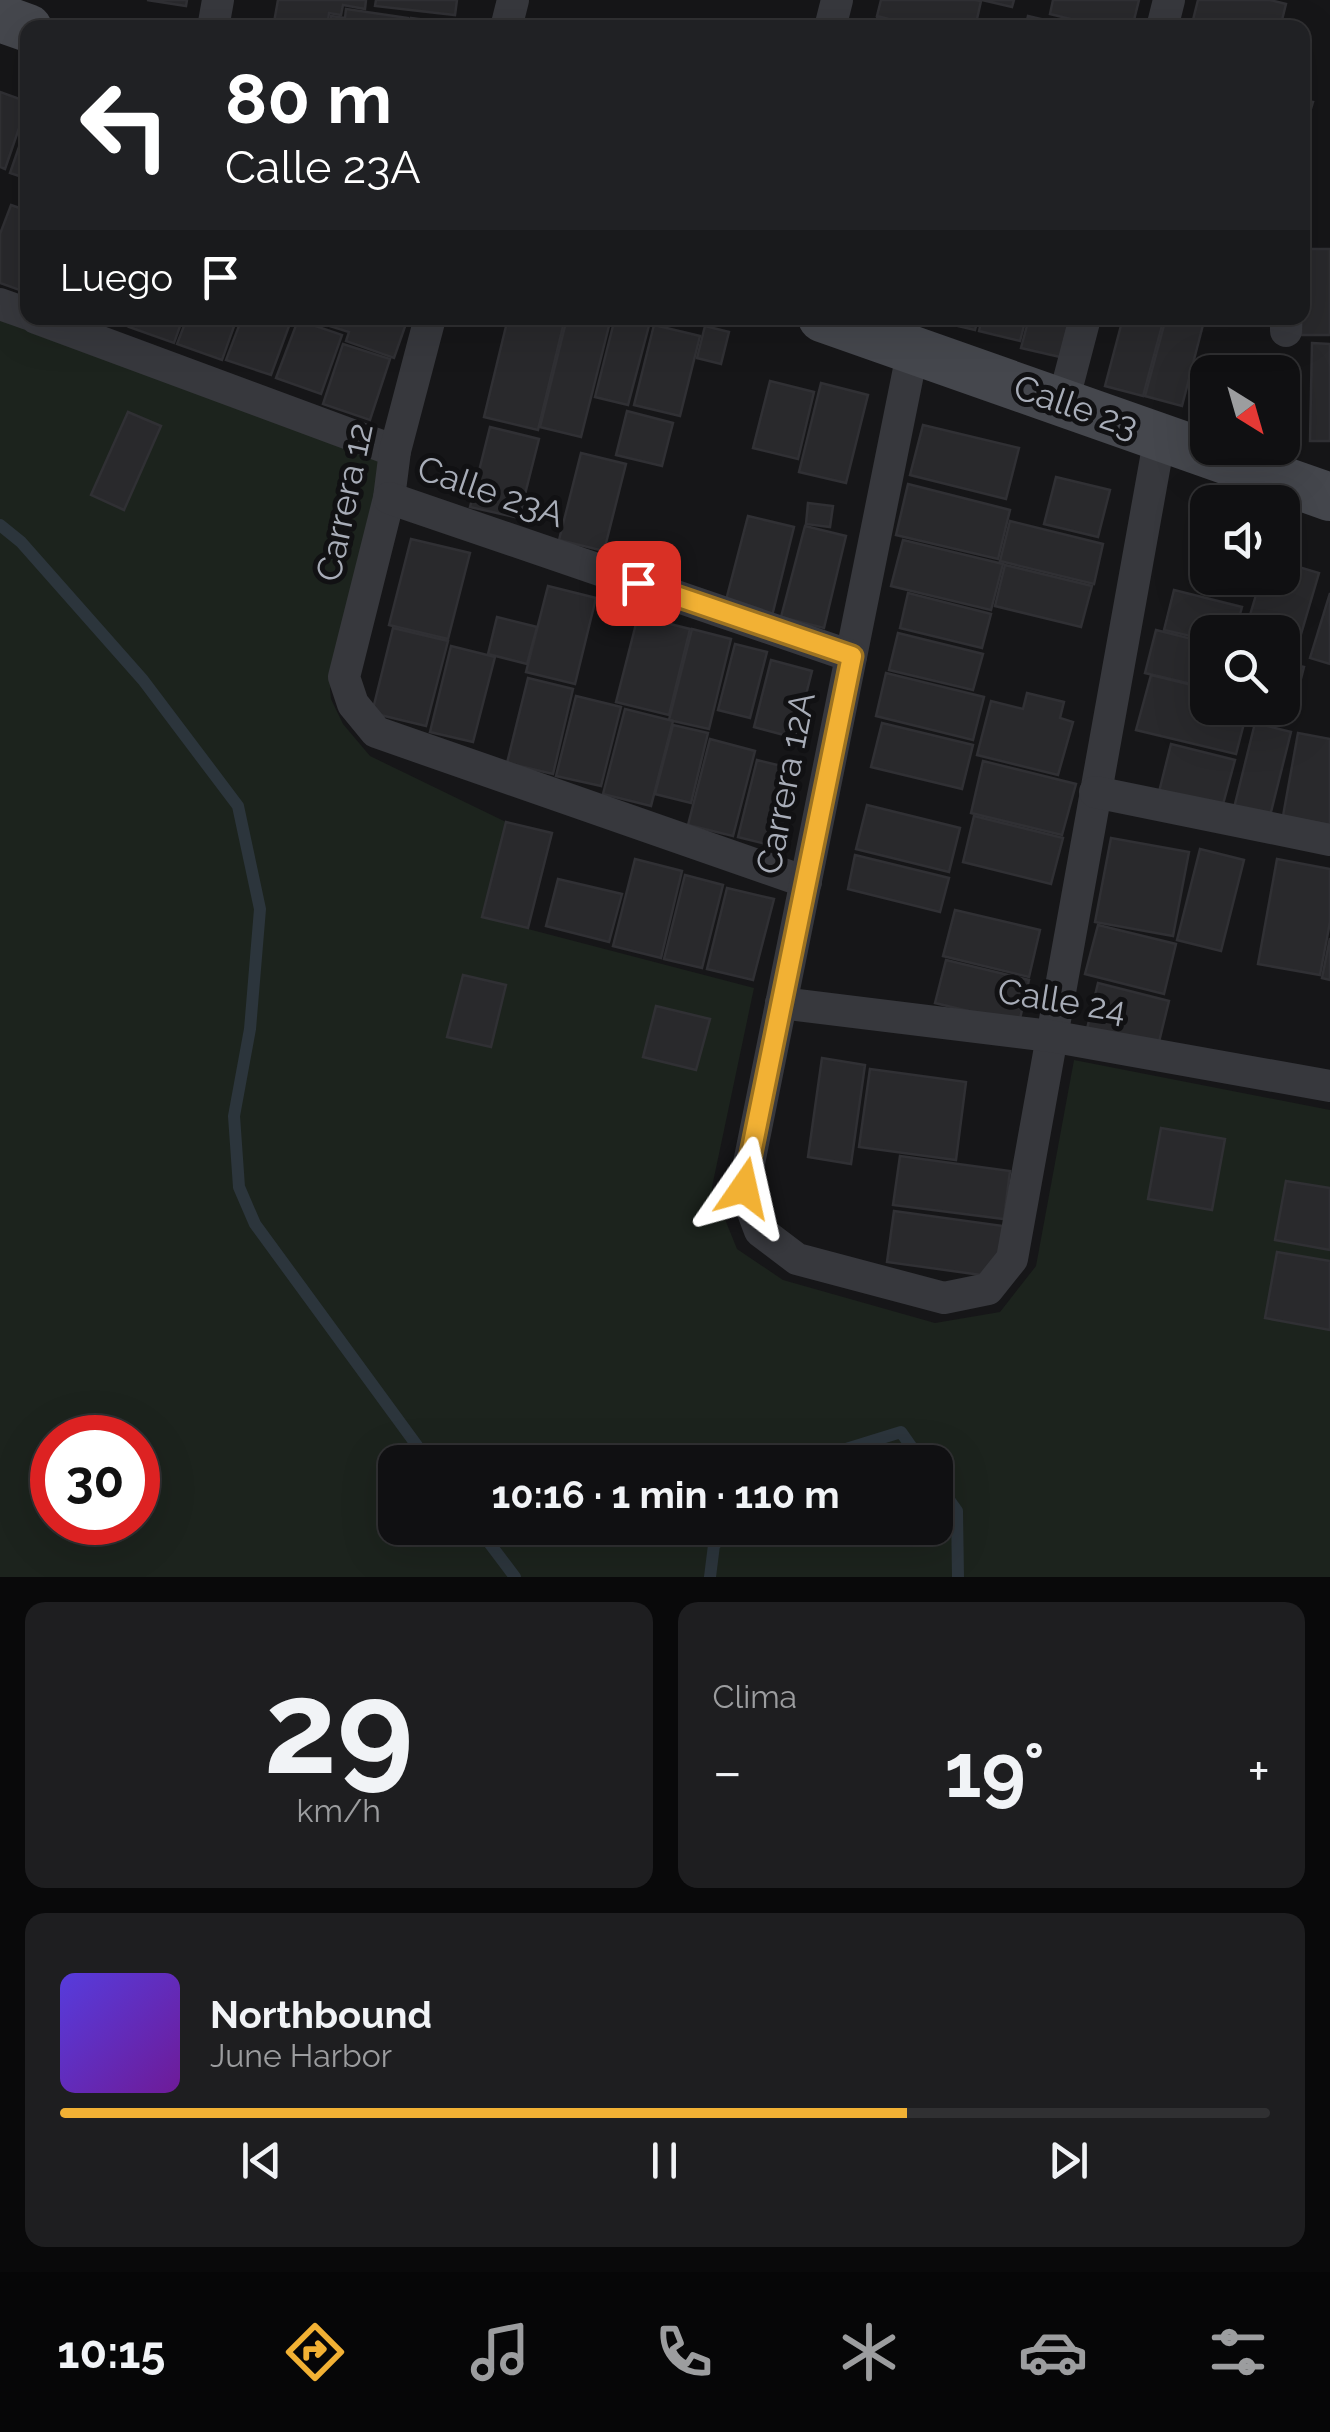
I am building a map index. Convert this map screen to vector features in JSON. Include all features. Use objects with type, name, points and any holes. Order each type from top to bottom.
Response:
[{"type":"street","name":"Calle 23A","points":[[55,325],[395,451]]},
{"type":"street","name":"Carrera 12","points":[[428,325],[344,677],[353,704],[376,732],[806,882]]},
{"type":"street","name":"Calle 23","points":[[843,325],[1330,497]]},
{"type":"street","points":[[1063,402],[1083,325]]},
{"type":"street","name":"Carrera 12A","points":[[913,349],[744,1188],[760,1232],[797,1259],[944,1298],[988,1289],[1012,1259],[1050,1036]]},
{"type":"street","points":[[1050,1036],[1160,436]]},
{"type":"street","name":"Calle 23A","points":[[389,498],[852,656]]},
{"type":"street","points":[[1095,792],[1330,840]]},
{"type":"street","name":"Calle 24","points":[[781,1003],[1050,1036],[1330,1086]]},
{"type":"shaded area","points":[[0,318],[382,462],[330,689],[343,724],[370,756],[506,822],[482,917],[754,988],[712,1187],[737,1249],[783,1280],[935,1323],[1000,1312],[1036,1266],[1074,1060],[1330,1110],[1330,1577],[0,1577]]},
{"type":"building","points":[[147,0],[187,0],[186,6]]},
{"type":"building","points":[[278,0],[366,0],[365,9],[343,5],[341,15],[329,13],[328,20],[274,20]]},
{"type":"building","points":[[376,0],[457,0],[455,15],[375,6]]},
{"type":"building","points":[[881,0],[981,1],[977,20],[893,20],[877,16]]},
{"type":"building","points":[[982,0],[1014,0],[1012,7]]},
{"type":"building","points":[[1053,0],[1139,0],[1134,20],[1074,20],[1050,14]]},
{"type":"building","points":[[1198,0],[1270,0],[1286,4],[1282,20],[1193,20]]},
{"type":"building","points":[[346,9],[408,18],[331,20],[331,16],[345,18]]},
{"type":"building","points":[[0,92],[20,99],[20,125],[5,169],[0,167]]},
{"type":"building","points":[[20,144],[20,176],[10,173]]},
{"type":"building","points":[[11,205],[20,208],[20,290],[0,283],[0,234]]},
{"type":"building","points":[[1310,249],[1330,249],[1330,335],[1301,335],[1301,325],[1310,325]]},
{"type":"building","points":[[130,325],[180,325],[174,343]]},
{"type":"building","points":[[184,325],[234,325],[222,360],[177,344]]},
{"type":"building","points":[[239,325],[289,325],[271,375],[226,360]]},
{"type":"building","points":[[296,325],[313,325],[342,335],[321,394],[276,378]]},
{"type":"building","points":[[326,325],[406,325],[394,358],[346,341],[349,332]]},
{"type":"building","points":[[506,325],[563,325],[538,430],[484,417]]},
{"type":"building","points":[[565,325],[609,325],[581,437],[540,427]]},
{"type":"building","points":[[613,325],[649,325],[628,405],[595,397]]},
{"type":"building","points":[[654,325],[700,336],[680,416],[634,405]]},
{"type":"building","points":[[980,325],[1024,325],[1020,341],[979,331]]},
{"type":"building","points":[[1027,325],[1068,325],[1060,357],[1021,348]]},
{"type":"building","points":[[1121,325],[1162,325],[1143,396],[1105,386]]},
{"type":"building","points":[[1164,325],[1203,325],[1195,355],[1190,355],[1190,375],[1182,406],[1145,396]]},
{"type":"building","points":[[705,326],[729,332],[721,364],[697,358]]},
{"type":"building","points":[[1312,343],[1330,344],[1330,441],[1310,441]]},
{"type":"building","points":[[343,344],[390,359],[370,420],[323,404]]},
{"type":"building","points":[[770,381],[814,392],[798,459],[753,448]]},
{"type":"building","points":[[821,383],[868,395],[846,483],[799,472]]},
{"type":"building","points":[[627,411],[673,423],[662,466],[616,455]]},
{"type":"building","points":[[128,412],[161,426],[124,510],[91,495]]},
{"type":"building","points":[[923,425],[1019,448],[1006,499],[910,475]]},
{"type":"building","points":[[490,427],[539,439],[519,518],[470,507]]},
{"type":"building","points":[[581,453],[626,464],[604,551],[559,540]]},
{"type":"building","points":[[1056,477],[1110,490],[1098,537],[1044,524]]},
{"type":"building","points":[[908,484],[1010,510],[998,559],[896,535]]},
{"type":"building","points":[[808,503],[833,506],[830,527],[806,524]]},
{"type":"building","points":[[748,516],[794,527],[772,616],[725,604]]},
{"type":"building","points":[[1010,521],[1103,544],[1094,584],[1000,561]]},
{"type":"building","points":[[805,526],[846,536],[824,628],[781,617]]},
{"type":"building","points":[[411,539],[470,553],[448,639],[389,625]]},
{"type":"building","points":[[903,540],[1003,564],[991,610],[891,586]]},
{"type":"building","points":[[1005,565],[1092,586],[1081,627],[995,606]]},
{"type":"building","points":[[1300,567],[1319,573],[1300,638],[1300,615],[1250,615],[1256,595],[1300,595]]},
{"type":"building","points":[[548,586],[596,598],[575,684],[526,672]]},
{"type":"building","points":[[1174,590],[1242,607],[1240,615],[1190,615],[1190,636],[1164,630]]},
{"type":"building","points":[[908,593],[991,614],[982,648],[900,628]]},
{"type":"building","points":[[1330,593],[1330,664],[1310,658]]},
{"type":"building","points":[[638,616],[690,629],[669,715],[616,702]]},
{"type":"building","points":[[497,617],[537,627],[527,664],[488,654]]},
{"type":"building","points":[[393,628],[448,641],[426,726],[372,713]]},
{"type":"building","points":[[692,629],[731,639],[709,729],[669,720]]},
{"type":"building","points":[[1156,630],[1190,638],[1190,684],[1145,673]]},
{"type":"building","points":[[898,633],[983,654],[973,690],[889,670]]},
{"type":"building","points":[[735,644],[767,652],[750,718],[718,710]]},
{"type":"building","points":[[451,646],[495,657],[473,742],[430,732]]},
{"type":"building","points":[[771,660],[812,671],[795,738],[754,727]]},
{"type":"building","points":[[886,673],[984,697],[973,740],[876,716]]},
{"type":"building","points":[[1151,675],[1190,685],[1190,725],[1244,725],[1236,754],[1136,730]]},
{"type":"building","points":[[528,678],[573,689],[553,774],[507,763]]},
{"type":"building","points":[[1027,693],[1064,702],[1060,718],[1073,722],[1058,775],[977,755],[991,701],[1023,709]]},
{"type":"building","points":[[576,696],[621,707],[601,786],[556,776]]},
{"type":"building","points":[[625,709],[673,721],[651,806],[603,794]]},
{"type":"building","points":[[882,723],[973,745],[962,789],[871,767]]},
{"type":"building","points":[[673,725],[708,733],[691,803],[655,794]]},
{"type":"building","points":[[1255,725],[1291,732],[1270,816],[1234,808]]},
{"type":"building","points":[[1298,733],[1330,739],[1330,825],[1283,816]]},
{"type":"building","points":[[710,739],[755,751],[733,836],[688,825]]},
{"type":"building","points":[[1171,744],[1235,760],[1222,808],[1159,792]]},
{"type":"building","points":[[757,760],[798,770],[778,847],[738,837]]},
{"type":"building","points":[[983,761],[1076,784],[1062,835],[971,813]]},
{"type":"building","points":[[867,805],[960,828],[949,872],[856,849]]},
{"type":"building","points":[[974,816],[1063,838],[1051,884],[963,862]]},
{"type":"building","points":[[506,822],[552,833],[528,928],[482,917]]},
{"type":"building","points":[[1111,838],[1189,852],[1173,936],[1095,922]]},
{"type":"building","points":[[1200,849],[1244,860],[1221,951],[1177,940]]},
{"type":"building","points":[[855,855],[949,878],[940,912],[848,889]]},
{"type":"building","points":[[635,859],[682,871],[661,958],[613,946]]},
{"type":"building","points":[[1277,859],[1330,869],[1330,922],[1320,975],[1258,964]]},
{"type":"building","points":[[685,875],[723,885],[702,968],[664,959]]},
{"type":"building","points":[[558,879],[622,894],[609,942],[546,926]]},
{"type":"building","points":[[727,888],[774,899],[753,980],[707,969]]},
{"type":"building","points":[[955,910],[1040,930],[1029,977],[943,956]]},
{"type":"building","points":[[1098,925],[1176,944],[1164,994],[1085,974]]},
{"type":"building","points":[[1330,938],[1330,980],[1322,978]]},
{"type":"building","points":[[946,960],[1029,980],[1019,1023],[935,1003]]},
{"type":"building","points":[[463,975],[506,985],[491,1047],[447,1037]]},
{"type":"building","points":[[1098,983],[1169,1001],[1157,1050],[1086,1033]]},
{"type":"building","points":[[656,1006],[710,1019],[696,1070],[643,1057]]},
{"type":"building","points":[[822,1058],[865,1065],[851,1164],[808,1157]]},
{"type":"building","points":[[870,1069],[966,1082],[956,1160],[859,1147]]},
{"type":"building","points":[[1161,1128],[1225,1139],[1212,1210],[1148,1199]]},
{"type":"building","points":[[900,1156],[1010,1171],[1004,1219],[893,1205]]},
{"type":"building","points":[[1286,1181],[1330,1188],[1330,1250],[1275,1240]]},
{"type":"building","points":[[894,1211],[1003,1226],[996,1277],[887,1262]]},
{"type":"building","points":[[1277,1252],[1330,1261],[1330,1330],[1265,1318]]},
{"type":"waterway","points":[[0,525],[21,542],[143,680],[238,806],[260,909],[250,1029],[234,1116],[239,1187],[255,1224],[417,1445]]},
{"type":"waterway","points":[[859,1445],[901,1432],[910,1445]]},
{"type":"waterway","points":[[953,1505],[957,1511],[958,1577]]},
{"type":"waterway","points":[[491,1545],[515,1577]]},
{"type":"waterway","points":[[710,1577],[714,1545]]},
{"type":"route","points":[[638,583],[852,656],[744,1188]]}]
